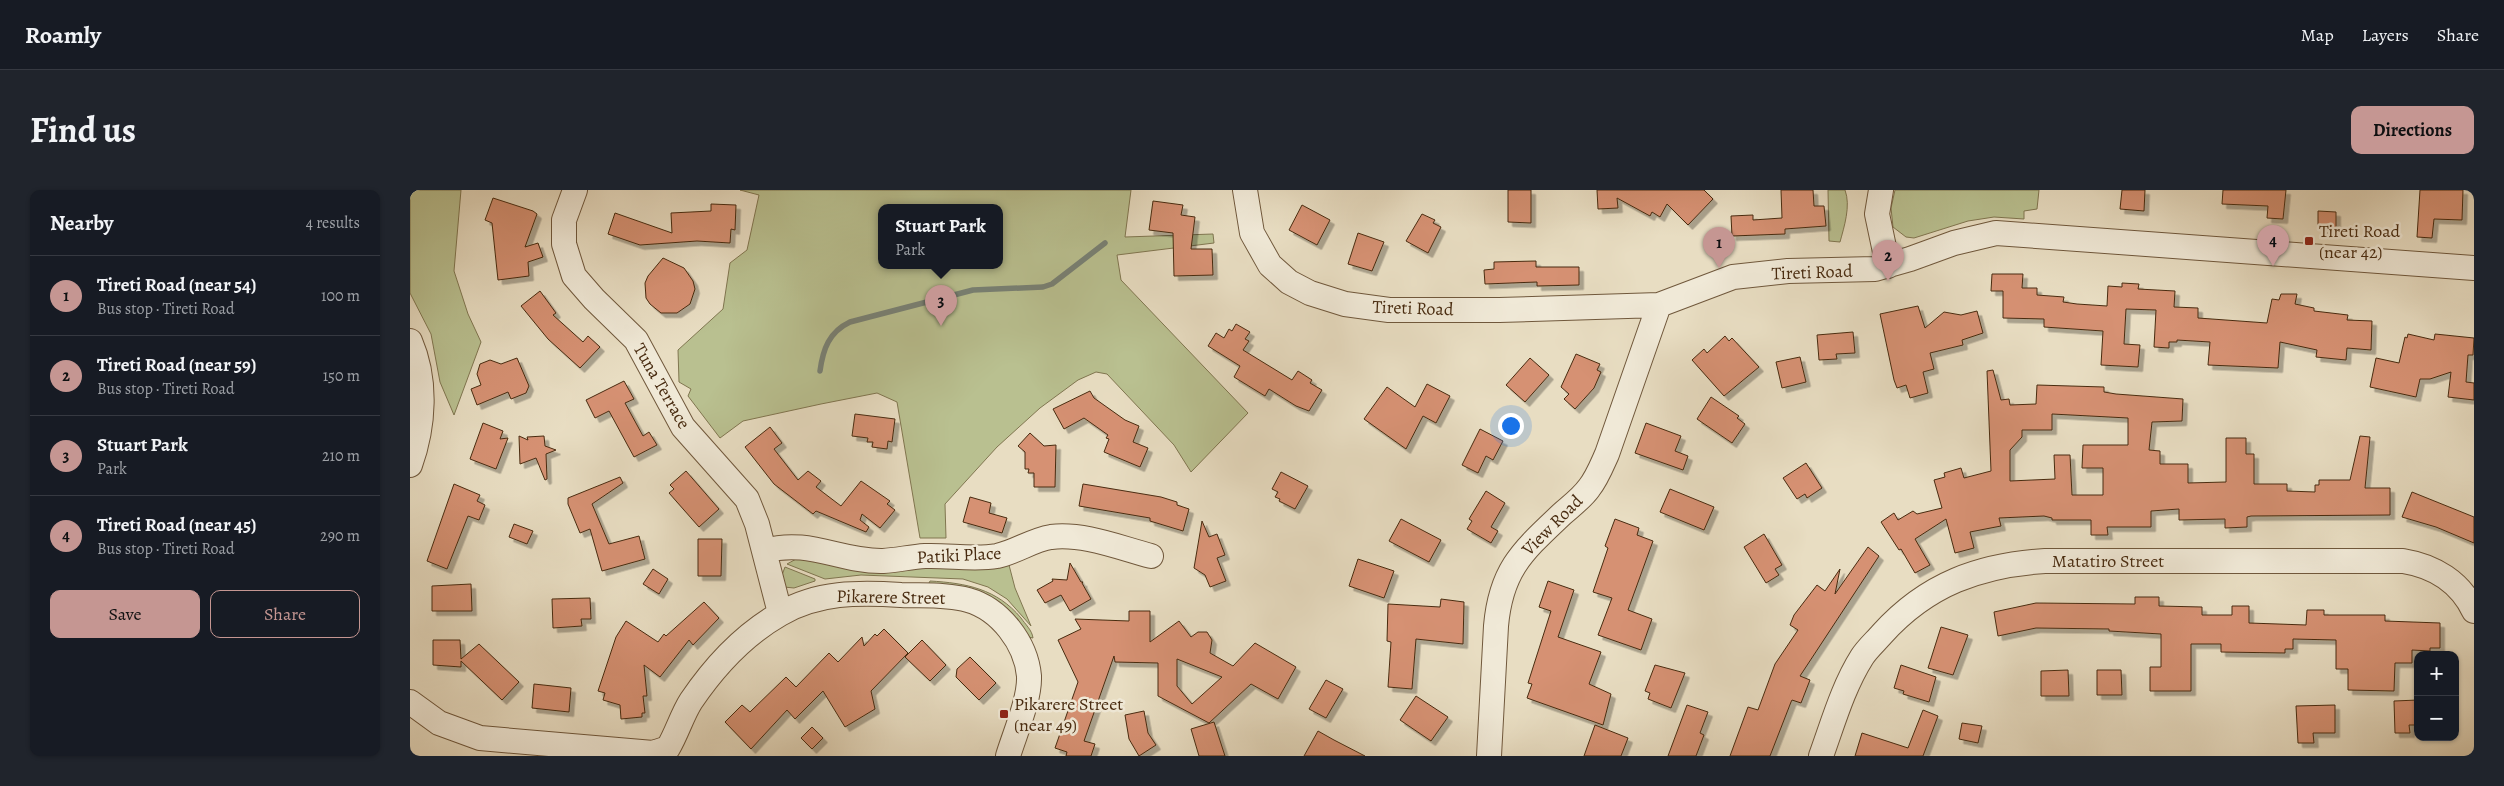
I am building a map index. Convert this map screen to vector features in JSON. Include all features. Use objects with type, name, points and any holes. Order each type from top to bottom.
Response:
[{"type":"street","name":"Tuna Terrace","points":[[575,190],[564,220],[564,244],[574,276],[594,299],[636,340],[683,427],[747,499],[764,551],[780,613]]},
{"type":"street","name":"Tireti Road","points":[[1245,190],[1252,233],[1270,265],[1288,282],[1310,293],[1345,304],[1389,310],[1518,310],[1659,305],[1734,277],[1764,273],[1859,270],[1888,266],[1954,242],[1996,233],[2474,268]]},
{"type":"street","points":[[1880,190],[1876,214],[1888,266]]},
{"type":"street","name":"View Road","points":[[1489,756],[1496,626],[1498,605],[1505,582],[1522,553],[1582,496],[1598,474],[1607,454],[1659,305]]},
{"type":"street","points":[[410,341],[415,354],[422,391],[419,440],[410,465]]},
{"type":"street","name":"Patiki Place","points":[[764,551],[794,546],[856,559],[883,561],[926,556],[983,557],[1008,553],[1030,543],[1052,537],[1084,538],[1151,556]]},
{"type":"street","name":"Matatiro Street","points":[[1821,756],[1843,694],[1868,650],[1898,617],[1934,591],[1960,577],[1989,568],[2045,561],[2403,561],[2419,564],[2441,574],[2466,596],[2474,611]]},
{"type":"street","name":"Pikarere Street","points":[[410,702],[439,723],[480,738],[641,753],[669,752],[691,701],[719,665],[755,630],[780,613],[813,599],[852,593],[948,597],[969,600],[985,608],[1008,627],[1022,648],[1029,676],[1020,718],[1008,756]]},
{"type":"green space","points":[[410,190],[461,190],[454,271],[468,314],[481,342],[454,415],[440,382],[431,334],[410,293]]},
{"type":"green space","points":[[740,190],[1131,190],[1125,237],[1213,234],[1214,243],[1117,255],[1121,280],[1248,413],[1191,472],[1174,445],[1107,374],[1096,372],[1078,380],[1040,408],[997,447],[945,504],[946,538],[920,538],[897,402],[877,393],[821,404],[743,421],[720,438],[688,396],[691,389],[679,382],[678,350],[723,309],[730,263],[747,250],[759,195]]},
{"type":"green space","points":[[1828,190],[1845,190],[1847,196],[1846,216],[1840,242],[1829,241]]},
{"type":"green space","points":[[1895,190],[2039,190],[2037,209],[2024,211],[2024,219],[1994,217],[1968,221],[1914,238],[1906,237],[1893,227],[1891,208]]},
{"type":"green space","points":[[798,558],[924,567],[1009,565],[1015,588],[1031,626],[1007,599],[988,587],[963,579],[861,575],[825,579],[787,564]]},
{"type":"green space","points":[[785,567],[815,579],[815,581],[794,588],[784,587],[782,575]]},
{"type":"green space","points":[[930,581],[980,589],[1002,600],[1021,618],[1033,638],[933,588],[929,583]]},
{"type":"building","points":[[1508,190],[1531,190],[1531,223],[1508,222]]},
{"type":"building","points":[[1597,190],[1704,190],[1713,199],[1688,225],[1667,204],[1660,217],[1652,212],[1650,216],[1617,198],[1618,208],[1598,209]]},
{"type":"building","points":[[1781,190],[1813,190],[1814,206],[1824,206],[1826,226],[1785,229],[1785,234],[1732,236],[1731,216],[1753,215],[1753,220],[1782,218]]},
{"type":"building","points":[[2122,190],[2145,190],[2144,211],[2120,209]]},
{"type":"building","points":[[2223,190],[2286,190],[2283,219],[2267,218],[2268,206],[2222,204]]},
{"type":"building","points":[[2420,190],[2463,190],[2462,220],[2434,219],[2432,238],[2417,237]]},
{"type":"building","points":[[493,198],[537,214],[525,247],[538,243],[543,257],[528,262],[529,276],[498,280],[492,223],[485,220]]},
{"type":"building","points":[[1153,201],[1183,205],[1181,215],[1195,217],[1191,249],[1212,249],[1213,275],[1174,276],[1173,233],[1149,230]]},
{"type":"building","points":[[711,204],[736,205],[735,230],[731,229],[730,243],[697,241],[640,245],[608,234],[615,213],[672,233],[671,213],[711,211]]},
{"type":"building","points":[[1302,205],[1330,220],[1317,245],[1289,230]]},
{"type":"building","points":[[2318,211],[2336,212],[2336,231],[2318,230]]},
{"type":"building","points":[[1422,214],[1435,220],[1433,223],[1441,227],[1428,253],[1406,241]]},
{"type":"building","points":[[1358,233],[1384,242],[1372,271],[1348,264]]},
{"type":"building","points":[[663,258],[684,268],[693,281],[695,289],[690,304],[677,313],[661,313],[646,298],[645,283],[648,276]]},
{"type":"building","points":[[1536,261],[1536,267],[1579,267],[1579,285],[1537,286],[1537,282],[1485,284],[1484,270],[1494,269],[1494,262]]},
{"type":"building","points":[[1992,274],[2023,274],[2022,288],[2037,288],[2037,295],[2064,297],[2063,302],[2077,304],[2107,306],[2108,286],[2122,287],[2122,283],[2139,284],[2138,289],[2175,291],[2174,307],[2198,308],[2198,318],[2267,323],[2272,299],[2279,300],[2281,294],[2297,294],[2295,304],[2314,308],[2314,311],[2348,315],[2347,320],[2372,321],[2371,350],[2347,348],[2346,360],[2316,357],[2317,350],[2280,342],[2278,368],[2208,365],[2210,342],[2177,340],[2177,342],[2169,342],[2169,348],[2154,347],[2156,310],[2126,309],[2124,344],[2140,345],[2138,367],[2101,365],[2103,331],[2044,327],[2044,319],[2003,318],[2003,291],[1991,291]]},
{"type":"building","points":[[540,291],[556,313],[553,315],[583,342],[588,336],[600,347],[580,368],[548,339],[521,306]]},
{"type":"building","points":[[1918,306],[1925,328],[1944,312],[1961,315],[1977,311],[1983,333],[1962,340],[1963,345],[1930,353],[1934,369],[1923,372],[1928,393],[1910,398],[1906,385],[1897,388],[1894,380],[1880,314]]},
{"type":"building","points":[[1236,324],[1250,332],[1245,339],[1249,341],[1243,350],[1292,380],[1298,371],[1312,380],[1310,383],[1322,390],[1309,411],[1296,406],[1269,389],[1265,396],[1234,377],[1240,366],[1208,346],[1216,333],[1224,338],[1229,329],[1232,331]]},
{"type":"building","points":[[1853,332],[1855,353],[1836,354],[1837,359],[1819,360],[1817,335]]},
{"type":"building","points":[[2408,334],[2434,340],[2435,334],[2474,338],[2473,355],[2468,355],[2466,382],[2474,383],[2474,400],[2448,397],[2451,372],[2430,379],[2420,379],[2416,397],[2370,387],[2376,358],[2399,363],[2405,337],[2407,338]]},
{"type":"building","points":[[1725,336],[1729,341],[1732,338],[1759,367],[1724,396],[1692,360],[1704,349],[1707,353]]},
{"type":"building","points":[[1576,354],[1600,364],[1597,370],[1601,372],[1594,388],[1575,409],[1564,399],[1569,394],[1561,387]]},
{"type":"building","points":[[1800,357],[1806,382],[1782,388],[1776,362]]},
{"type":"building","points":[[517,358],[529,386],[526,393],[511,399],[508,392],[477,405],[471,389],[481,385],[477,374],[480,364],[490,360],[501,364]]},
{"type":"building","points":[[1530,358],[1549,375],[1525,402],[1506,385]]},
{"type":"building","points":[[1993,370],[2001,400],[2009,399],[2010,405],[2036,404],[2037,385],[2104,387],[2104,392],[2116,394],[2183,399],[2182,421],[2152,422],[2149,450],[2160,451],[2160,464],[2188,464],[2188,483],[2226,482],[2226,438],[2246,438],[2246,454],[2254,454],[2254,484],[2287,484],[2287,491],[2315,492],[2315,485],[2319,485],[2319,480],[2350,480],[2360,436],[2370,437],[2365,488],[2390,488],[2390,515],[2251,516],[2247,517],[2247,527],[2225,528],[2225,519],[2179,520],[2179,509],[2151,511],[2151,527],[2107,527],[2108,535],[2091,535],[2091,520],[2052,520],[2052,518],[2044,516],[1999,518],[2001,526],[1970,532],[1974,548],[1955,553],[1946,519],[1915,539],[1930,565],[1915,573],[1901,549],[1899,550],[1881,522],[1894,513],[1898,520],[1913,511],[1917,514],[1942,508],[1934,480],[1945,477],[1944,473],[1961,468],[1964,478],[1991,471],[1987,371]],"holes":[[[2052,414],[2128,418],[2128,445],[2083,445],[2082,468],[2103,468],[2103,495],[2072,495],[2070,455],[2054,455],[2055,479],[2010,481],[2010,450],[2022,437],[2022,430],[2052,430]]]},
{"type":"building","points":[[624,381],[634,399],[625,403],[643,436],[649,432],[657,445],[634,457],[609,411],[595,418],[586,400]]},
{"type":"building","points":[[1427,384],[1450,396],[1436,423],[1423,416],[1406,449],[1364,419],[1387,387],[1415,407]]},
{"type":"building","points":[[1090,391],[1094,398],[1125,420],[1139,426],[1133,442],[1148,448],[1140,467],[1104,452],[1109,439],[1106,438],[1108,435],[1084,418],[1064,429],[1053,409]]},
{"type":"building","points":[[1711,397],[1739,416],[1737,418],[1745,424],[1732,443],[1697,419]]},
{"type":"building","points":[[855,414],[895,419],[892,442],[888,441],[887,449],[872,447],[873,442],[867,442],[868,438],[852,436]]},
{"type":"building","points":[[483,423],[503,431],[500,439],[508,438],[496,469],[470,459]]},
{"type":"building","points":[[1646,423],[1681,436],[1675,451],[1688,456],[1683,470],[1635,453]]},
{"type":"building","points":[[770,427],[782,443],[774,449],[798,480],[808,471],[821,481],[816,487],[841,506],[861,481],[890,501],[887,504],[895,510],[880,528],[862,514],[860,520],[869,527],[866,532],[816,511],[813,514],[774,484],[745,447]]},
{"type":"building","points":[[1480,429],[1503,441],[1493,460],[1486,456],[1478,473],[1462,465]]},
{"type":"building","points":[[1030,433],[1044,446],[1056,445],[1055,487],[1034,487],[1034,473],[1028,473],[1029,469],[1025,469],[1025,452],[1018,446]]},
{"type":"building","points":[[519,436],[528,440],[527,437],[544,436],[545,446],[556,450],[546,454],[547,479],[545,480],[536,458],[520,464]]},
{"type":"building","points":[[1806,463],[1822,488],[1807,498],[1805,494],[1797,499],[1783,478]]},
{"type":"building","points":[[686,471],[719,509],[699,527],[669,493],[674,489],[670,485]]},
{"type":"building","points":[[1281,472],[1308,486],[1295,509],[1275,497],[1278,492],[1272,489]]},
{"type":"building","points":[[620,477],[623,483],[592,504],[609,544],[639,536],[645,559],[602,571],[590,529],[580,533],[568,504],[568,498]]},
{"type":"building","points":[[454,484],[480,495],[477,501],[485,505],[479,520],[468,516],[447,569],[427,561]]},
{"type":"building","points":[[1083,484],[1161,497],[1177,502],[1177,505],[1189,509],[1183,531],[1150,521],[1150,518],[1079,506]]},
{"type":"building","points":[[1670,489],[1714,507],[1704,530],[1660,512]]},
{"type":"building","points":[[1486,491],[1505,503],[1491,527],[1498,531],[1491,543],[1467,529],[1472,521],[1469,519]]},
{"type":"building","points":[[2412,492],[2474,517],[2474,543],[2436,527],[2402,517]]},
{"type":"building","points":[[970,497],[991,503],[989,513],[1007,518],[1002,533],[963,522]]},
{"type":"building","points":[[1401,519],[1441,540],[1429,562],[1389,541]]},
{"type":"building","points":[[1615,519],[1639,528],[1637,535],[1653,541],[1628,610],[1652,619],[1641,650],[1598,635],[1612,598],[1593,592],[1608,548],[1605,546]]},
{"type":"building","points":[[1202,521],[1209,537],[1217,534],[1225,555],[1217,558],[1226,581],[1210,587],[1205,575],[1194,568]]},
{"type":"building","points":[[514,524],[533,531],[527,544],[509,537]]},
{"type":"building","points":[[1764,534],[1782,565],[1775,569],[1779,575],[1766,583],[1744,547]]},
{"type":"building","points":[[698,539],[722,539],[721,576],[698,576]]},
{"type":"building","points":[[1868,547],[1879,556],[1800,676],[1810,680],[1801,703],[1792,700],[1770,756],[1730,756],[1748,707],[1758,710],[1775,664],[1798,630],[1790,625],[1794,615],[1817,585],[1825,591],[1840,569],[1835,594]]},
{"type":"building","points":[[1358,559],[1394,571],[1384,598],[1349,586]]},
{"type":"building","points":[[1070,563],[1081,582],[1083,582],[1091,599],[1070,611],[1061,595],[1045,603],[1037,590],[1053,581],[1052,579],[1067,580]]},
{"type":"building","points":[[653,569],[668,579],[659,594],[643,584]]},
{"type":"building","points":[[1548,581],[1574,590],[1558,637],[1601,652],[1589,684],[1611,694],[1603,725],[1527,698],[1532,684],[1528,683],[1551,611],[1539,607]]},
{"type":"building","points":[[471,584],[472,611],[432,611],[432,586]]},
{"type":"building","points":[[2135,597],[2159,597],[2159,606],[2202,607],[2202,615],[2232,615],[2232,606],[2249,606],[2249,623],[2306,625],[2307,610],[2324,610],[2324,615],[2385,615],[2385,621],[2440,623],[2440,648],[2430,648],[2430,651],[2412,650],[2412,663],[2395,663],[2394,691],[2348,690],[2348,669],[2336,669],[2336,640],[2293,639],[2293,649],[2285,649],[2285,653],[2221,652],[2221,644],[2191,644],[2191,691],[2150,691],[2150,667],[2161,667],[2161,634],[2109,631],[2109,629],[2036,628],[1998,636],[1994,612],[2036,603],[2135,604]]},
{"type":"building","points":[[590,598],[591,619],[581,619],[582,626],[553,628],[552,599]]},
{"type":"building","points":[[1441,599],[1464,602],[1463,644],[1416,639],[1412,689],[1388,687],[1391,642],[1387,641],[1388,604],[1440,607]]},
{"type":"building","points":[[704,602],[719,618],[693,645],[689,640],[660,677],[644,665],[647,696],[643,696],[645,713],[642,713],[642,717],[621,719],[620,705],[603,700],[605,693],[598,691],[616,637],[626,621],[658,642],[664,634],[666,636]]},
{"type":"building","points":[[1129,611],[1150,611],[1150,642],[1179,621],[1191,637],[1198,632],[1207,632],[1212,640],[1210,653],[1233,666],[1255,643],[1296,667],[1278,699],[1251,684],[1209,723],[1158,696],[1158,663],[1115,662],[1114,656],[1084,741],[1095,744],[1091,756],[1066,756],[1067,752],[1055,748],[1078,682],[1058,640],[1081,629],[1075,619],[1129,621]],"holes":[[[1177,659],[1222,677],[1192,704],[1177,686]]]},
{"type":"building","points":[[1941,627],[1968,635],[1953,675],[1928,668]]},
{"type":"building","points":[[884,629],[908,653],[871,691],[875,709],[845,727],[823,691],[795,719],[787,710],[751,749],[725,722],[742,705],[750,712],[786,677],[796,687],[829,653],[838,662],[862,637],[864,646],[875,634],[877,636]]},
{"type":"building","points":[[433,640],[460,640],[461,659],[479,644],[519,682],[502,700],[461,661],[461,667],[433,665]]},
{"type":"building","points":[[922,640],[946,665],[930,681],[905,657]]},
{"type":"building","points":[[970,657],[996,683],[979,700],[956,677],[957,669]]},
{"type":"building","points":[[1655,665],[1685,673],[1671,708],[1648,699],[1650,693],[1645,691]]},
{"type":"building","points":[[1901,665],[1936,677],[1929,702],[1903,694],[1904,691],[1894,688]]},
{"type":"building","points":[[2068,670],[2069,696],[2041,696],[2041,671]]},
{"type":"building","points":[[2097,670],[2121,670],[2122,695],[2097,695]]},
{"type":"building","points":[[1326,680],[1343,689],[1326,718],[1309,709]]},
{"type":"building","points":[[534,684],[571,688],[569,712],[532,708]]},
{"type":"building","points":[[1416,696],[1448,717],[1431,741],[1400,720]]},
{"type":"building","points":[[2414,700],[2414,725],[2409,725],[2410,733],[2395,733],[2394,701]]},
{"type":"building","points":[[1687,705],[1708,712],[1700,733],[1704,735],[1696,756],[1668,756]]},
{"type":"building","points":[[2335,705],[2335,733],[2313,733],[2314,743],[2298,743],[2296,706]]},
{"type":"building","points":[[1923,710],[1938,716],[1923,756],[1855,756],[1862,733],[1908,748]]},
{"type":"building","points":[[1144,711],[1148,733],[1156,745],[1139,756],[1129,739],[1125,715]]},
{"type":"building","points":[[1214,722],[1225,756],[1199,756],[1191,729]]},
{"type":"building","points":[[1962,723],[1982,726],[1978,743],[1959,739]]},
{"type":"building","points":[[1595,725],[1628,738],[1621,756],[1584,756]]},
{"type":"building","points":[[812,727],[823,738],[812,749],[801,738]]},
{"type":"building","points":[[1318,731],[1334,740],[1365,756],[1304,756]]},
{"type":"waterway","points":[[820,371],[828,342],[837,331],[850,322],[973,290],[1043,287],[1052,284],[1105,243]]},
{"type":"place","name":"Tireti Road (near 42)","points":[[2309,241]]},
{"type":"place","name":"Tireti Road (near 45)","points":[[2273,266]]},
{"type":"place","name":"Tireti Road (near 54)","points":[[1719,268]]},
{"type":"place","name":"Tireti Road (near 59)","points":[[1888,281]]},
{"type":"place","name":"Stuart Park","points":[[941,326]]},
{"type":"place","name":"Pikarere Street (near 49)","points":[[1004,714]]}]
